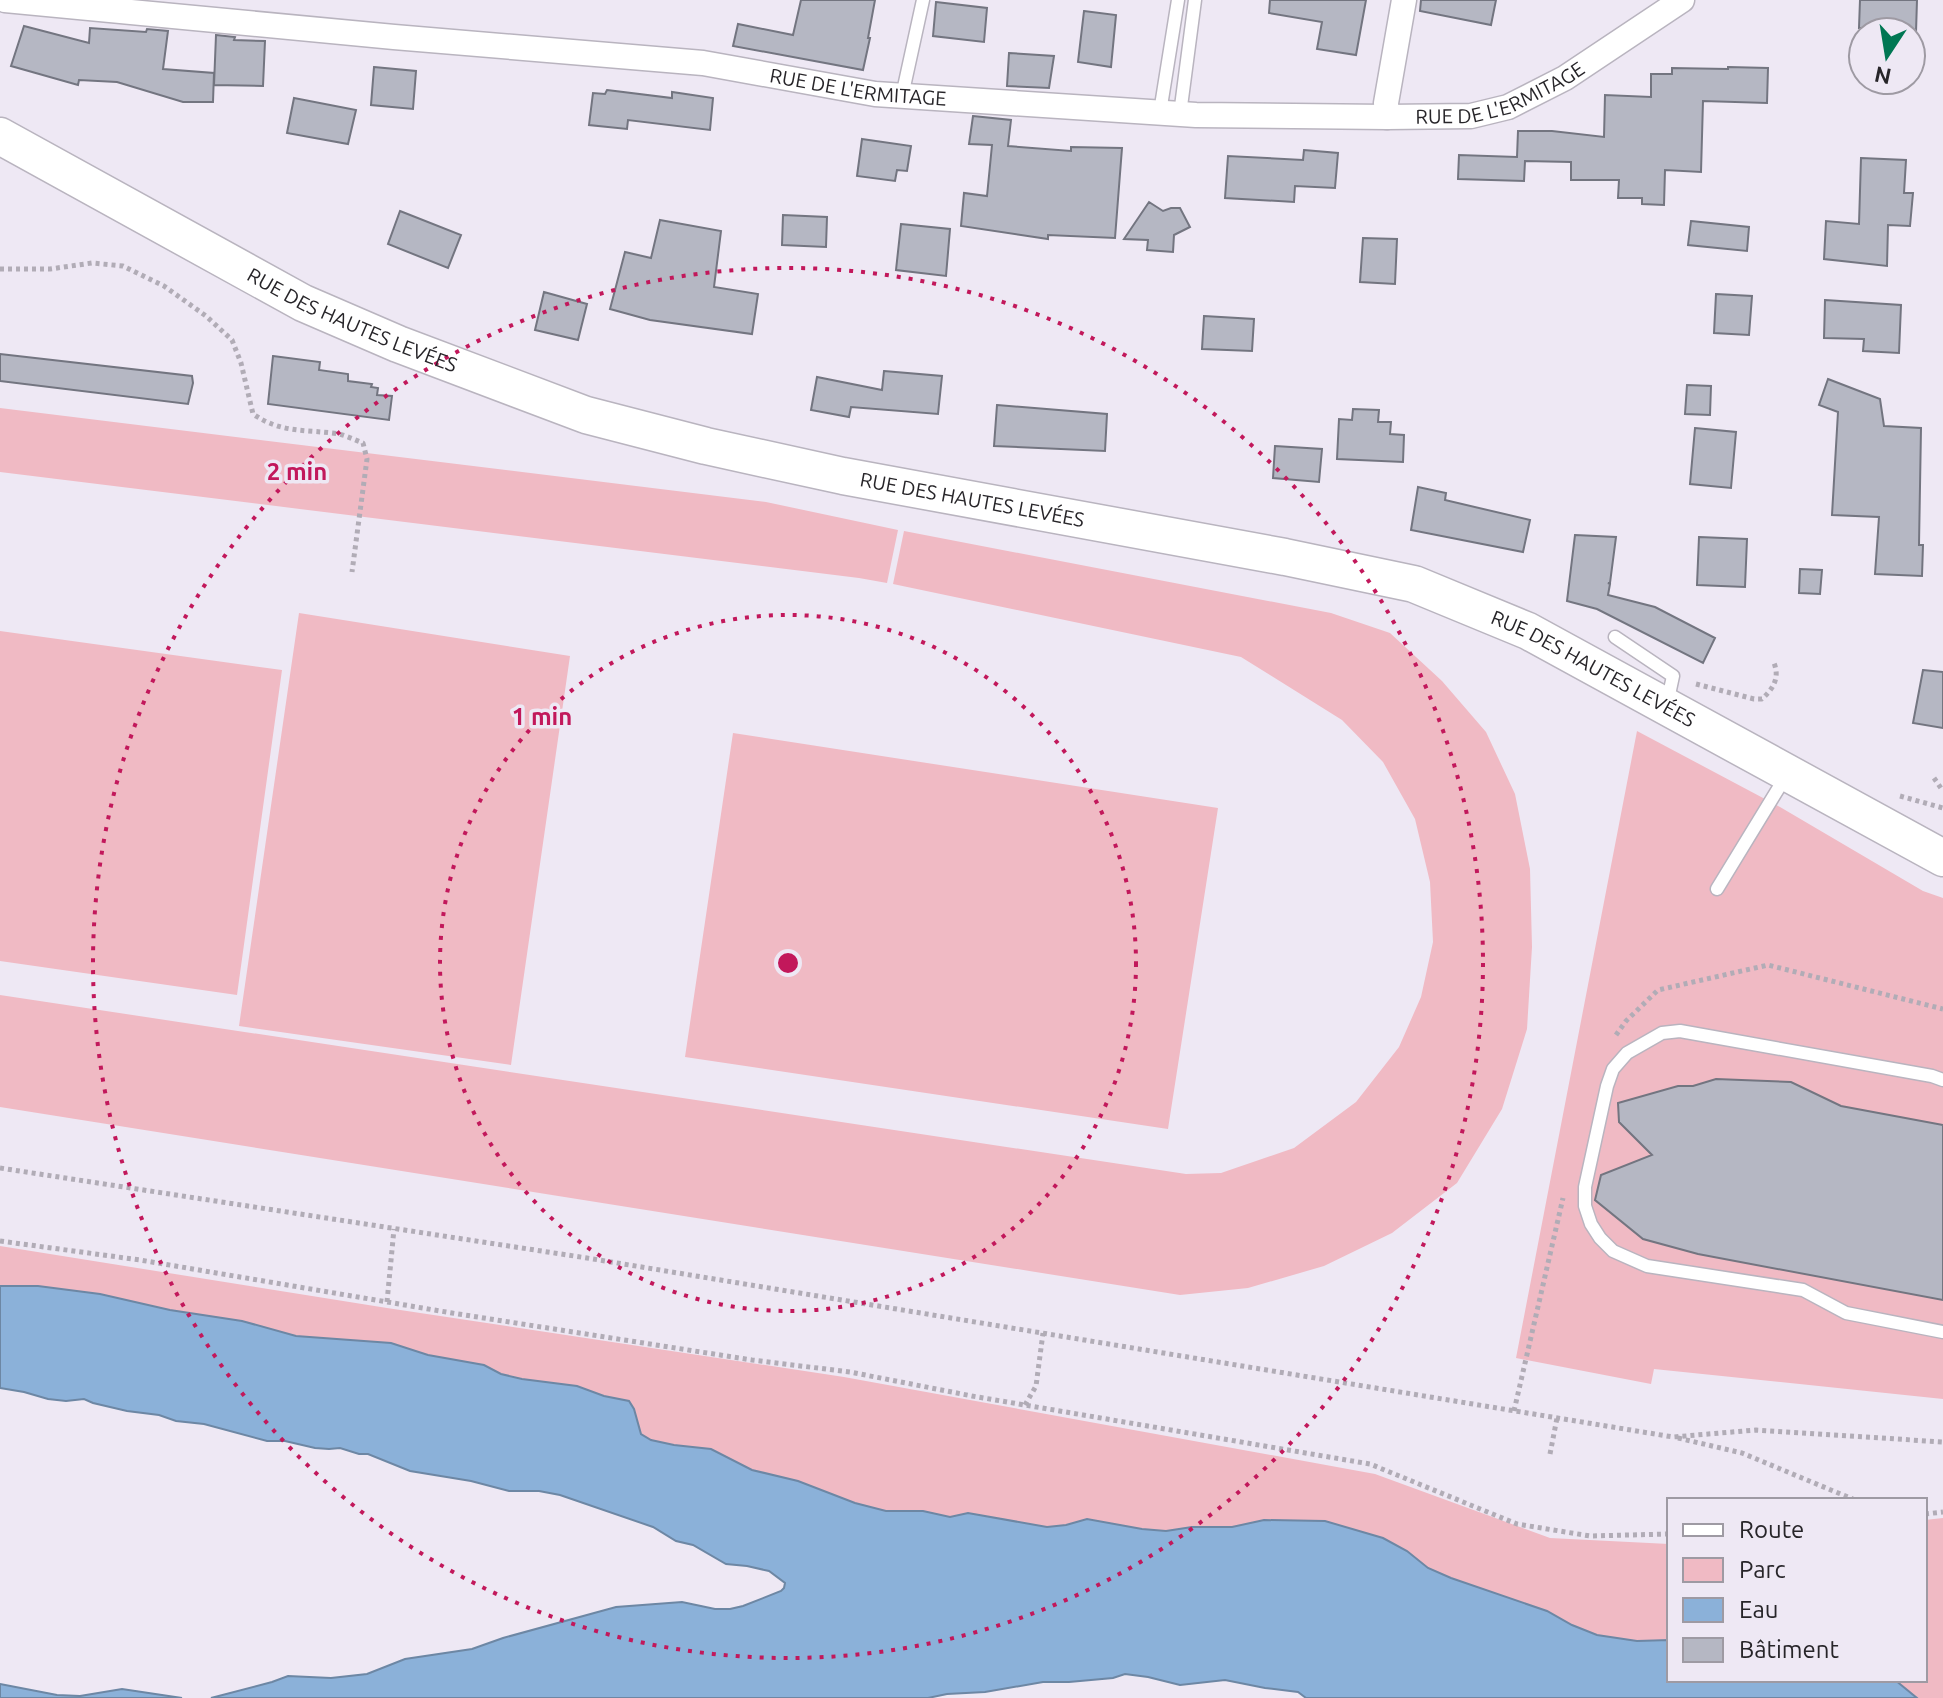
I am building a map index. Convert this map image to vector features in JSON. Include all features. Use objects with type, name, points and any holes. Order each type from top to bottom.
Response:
[{"type":"street","name":"RUE DE L'ERMITAGE","points":[[5,0],[409,39],[703,63],[875,94],[1170,113],[1387,117],[1471,116],[1508,107],[1565,78],[1682,0]]},
{"type":"street","points":[[1387,117],[1386,103],[1404,0]]},
{"type":"street","name":"RUE DES HAUTES LEVÉES","points":[[0,136],[303,303],[412,350],[586,415],[706,446],[843,476],[1285,557],[1414,584],[1670,691],[1788,774],[1943,858]]},
{"type":"lane","points":[[902,96],[923,0]]},
{"type":"lane","points":[[1170,113],[1178,0]]},
{"type":"lane","points":[[1170,113],[1195,0]]},
{"type":"lane","points":[[1615,637],[1670,691]]},
{"type":"lane","points":[[1717,889],[1788,774]]},
{"type":"lane","points":[[1943,1080],[1680,1031],[1662,1033],[1627,1053],[1613,1069],[1585,1187],[1585,1206],[1600,1238],[1613,1251],[1647,1266],[1803,1290],[1846,1313],[1943,1332]]},
{"type":"path","points":[[0,269],[50,269],[92,263],[123,266],[164,286],[206,316],[232,340],[253,414],[267,424],[289,430],[342,435],[363,443],[367,459],[352,572]]},
{"type":"path","points":[[1670,691],[1690,683],[1762,699],[1775,683],[1777,671],[1774,663]]},
{"type":"path","points":[[1934,778],[1943,791]]},
{"type":"path","points":[[1610,1042],[1626,1021],[1658,990],[1768,965],[1943,1009]]},
{"type":"path","points":[[0,1168],[587,1258],[1673,1437],[1742,1453],[1850,1498]]},
{"type":"path","points":[[1514,1411],[1566,1185]]},
{"type":"path","points":[[387,1302],[394,1229]]},
{"type":"path","points":[[0,1241],[140,1260],[752,1360],[850,1372],[1370,1464],[1517,1524],[1590,1536],[1667,1534]]},
{"type":"path","points":[[1025,1405],[1036,1386],[1043,1333]]},
{"type":"path","points":[[1550,1454],[1557,1418]]},
{"type":"path","points":[[1673,1437],[1756,1430],[1943,1442]]},
{"type":"green space","points":[[0,408],[766,502],[898,530],[887,583],[0,472]]},
{"type":"green space","points":[[904,531],[1331,613],[1390,633],[1442,681],[1486,732],[1515,794],[1530,869],[1532,947],[1527,1029],[1502,1109],[1457,1183],[1392,1233],[1324,1266],[1248,1288],[1180,1295],[0,1107],[0,995],[1186,1174],[1221,1173],[1294,1148],[1356,1102],[1399,1047],[1421,997],[1433,942],[1430,882],[1415,819],[1383,762],[1342,720],[1241,657],[893,584]]},
{"type":"green space","points":[[299,613],[570,656],[511,1065],[239,1026]]},
{"type":"green space","points":[[0,631],[282,670],[237,995],[0,961]]},
{"type":"green space","points":[[1637,731],[1780,807],[1923,891],[1943,898],[1943,1399],[1654,1369],[1651,1384],[1516,1358]]},
{"type":"green space","points":[[733,733],[1218,808],[1168,1129],[685,1057]]},
{"type":"green space","points":[[0,1246],[844,1377],[1375,1474],[1550,1538],[1667,1544],[1667,1640],[1637,1641],[1597,1635],[1428,1568],[1407,1551],[1264,1520],[1232,1527],[1192,1527],[1166,1531],[1087,1519],[1047,1527],[969,1513],[950,1517],[923,1511],[886,1511],[855,1503],[798,1481],[752,1470],[711,1449],[651,1440],[641,1434],[629,1401],[577,1386],[522,1379],[501,1374],[484,1365],[428,1355],[391,1343],[296,1336],[242,1321],[170,1310],[100,1294],[38,1286],[0,1286]]},
{"type":"green space","points":[[1943,1518],[1943,1698],[1917,1698],[1897,1682],[1927,1682],[1927,1520]]},
{"type":"water","points":[[0,1286],[38,1286],[100,1294],[170,1310],[242,1321],[296,1336],[391,1343],[428,1355],[484,1365],[501,1374],[522,1379],[577,1386],[629,1401],[641,1434],[651,1440],[711,1449],[752,1470],[798,1481],[855,1503],[886,1511],[923,1511],[950,1517],[968,1513],[1047,1527],[1087,1519],[1166,1531],[1192,1527],[1232,1527],[1264,1520],[1325,1521],[1383,1538],[1407,1551],[1428,1568],[1547,1611],[1597,1635],[1637,1641],[1667,1640],[1667,1682],[1897,1682],[1917,1698],[1306,1698],[1298,1692],[1225,1680],[1180,1685],[1125,1674],[1113,1678],[1043,1682],[928,1698],[211,1698],[288,1676],[331,1678],[367,1674],[405,1659],[472,1649],[616,1607],[682,1602],[730,1609],[781,1591],[785,1583],[769,1571],[726,1564],[653,1527],[560,1495],[509,1491],[410,1471],[368,1454],[340,1448],[267,1441],[204,1424],[127,1411],[84,1399],[48,1399],[0,1388]]},
{"type":"water","points":[[0,1684],[57,1695],[80,1696],[122,1689],[182,1698],[0,1698]]},
{"type":"building","points":[[801,0],[875,0],[863,70],[733,46],[738,24],[793,35]]},
{"type":"building","points":[[1270,0],[1366,0],[1356,55],[1317,49],[1322,22],[1269,13]]},
{"type":"building","points":[[1421,0],[1496,0],[1491,25],[1420,11]]},
{"type":"building","points":[[1860,0],[1917,0],[1916,16],[1859,16]]},
{"type":"building","points":[[936,2],[987,8],[984,42],[933,36]]},
{"type":"building","points":[[1084,11],[1116,15],[1111,67],[1078,62]]},
{"type":"building","points":[[24,26],[89,43],[90,28],[168,31],[163,69],[214,73],[213,102],[183,102],[117,82],[79,80],[78,85],[11,66]]},
{"type":"building","points":[[216,35],[235,37],[234,40],[265,41],[263,86],[214,85]]},
{"type":"building","points":[[1009,53],[1054,56],[1049,88],[1007,86]]},
{"type":"building","points":[[374,67],[416,71],[413,109],[371,105]]},
{"type":"building","points":[[1672,68],[1768,68],[1767,103],[1703,101],[1701,172],[1665,170],[1664,205],[1642,204],[1642,198],[1618,198],[1619,180],[1571,180],[1571,162],[1525,161],[1524,181],[1458,179],[1459,155],[1517,157],[1518,131],[1604,137],[1605,95],[1651,97],[1651,74],[1672,74]]},
{"type":"building","points":[[607,90],[672,98],[672,92],[713,98],[710,130],[628,120],[627,129],[589,125],[593,93],[605,94]]},
{"type":"building","points":[[294,98],[356,110],[348,144],[287,133]]},
{"type":"building","points":[[973,116],[1011,120],[1008,146],[1071,151],[1071,147],[1122,148],[1115,238],[1048,235],[1048,239],[961,226],[964,193],[987,196],[992,145],[969,144]]},
{"type":"building","points":[[862,139],[911,146],[907,171],[897,170],[895,181],[857,176]]},
{"type":"building","points":[[1304,150],[1338,153],[1335,188],[1295,186],[1294,202],[1225,198],[1228,156],[1303,160]]},
{"type":"building","points":[[1861,158],[1906,160],[1904,193],[1913,193],[1910,226],[1888,225],[1887,266],[1824,259],[1826,221],[1859,224]]},
{"type":"building","points":[[1149,202],[1163,211],[1180,208],[1190,227],[1174,235],[1173,252],[1147,250],[1148,240],[1124,239]]},
{"type":"building","points":[[400,211],[461,235],[448,268],[388,244]]},
{"type":"building","points":[[783,215],[827,217],[826,247],[782,245]]},
{"type":"building","points":[[660,220],[721,231],[714,287],[758,294],[752,334],[650,320],[610,309],[625,252],[651,258]]},
{"type":"building","points":[[1691,221],[1749,227],[1747,251],[1688,245]]},
{"type":"building","points":[[901,224],[950,229],[946,276],[896,270]]},
{"type":"building","points":[[1363,238],[1397,239],[1395,284],[1360,282]]},
{"type":"building","points":[[544,292],[587,304],[578,340],[535,330]]},
{"type":"building","points":[[1716,294],[1752,296],[1749,335],[1714,333]]},
{"type":"building","points":[[1825,300],[1901,305],[1899,353],[1863,351],[1864,339],[1824,338]]},
{"type":"building","points":[[1204,316],[1254,319],[1252,351],[1202,349]]},
{"type":"building","points":[[0,354],[192,376],[193,383],[188,404],[0,381]]},
{"type":"building","points":[[273,356],[320,362],[319,370],[348,374],[348,381],[372,384],[371,387],[378,388],[377,395],[392,396],[389,420],[268,404]]},
{"type":"building","points":[[884,371],[942,376],[938,414],[851,407],[849,417],[811,410],[817,377],[882,390]]},
{"type":"building","points":[[1828,379],[1880,399],[1884,426],[1921,428],[1919,545],[1923,545],[1922,576],[1875,574],[1879,517],[1832,515],[1838,412],[1819,405]]},
{"type":"building","points":[[1687,385],[1711,386],[1710,415],[1685,414]]},
{"type":"building","points":[[997,405],[1107,414],[1105,451],[994,446]]},
{"type":"building","points":[[1353,409],[1379,410],[1378,422],[1391,422],[1390,434],[1404,435],[1403,462],[1337,459],[1339,419],[1352,420]]},
{"type":"building","points":[[1695,428],[1736,432],[1731,488],[1690,484]]},
{"type":"building","points":[[1275,446],[1322,449],[1319,482],[1273,478]]},
{"type":"building","points":[[1418,487],[1446,493],[1445,500],[1530,520],[1523,552],[1411,530]]},
{"type":"building","points":[[1575,535],[1616,537],[1608,595],[1655,607],[1715,638],[1703,663],[1597,609],[1567,601]]},
{"type":"building","points":[[1699,537],[1747,539],[1745,587],[1697,585]]},
{"type":"building","points":[[1800,569],[1822,570],[1820,594],[1799,593]]},
{"type":"building","points":[[1923,670],[1943,672],[1943,728],[1913,723]]},
{"type":"building","points":[[1716,1079],[1791,1082],[1841,1106],[1943,1125],[1943,1300],[1698,1254],[1643,1239],[1595,1200],[1601,1175],[1652,1155],[1619,1122],[1618,1103]]}]
